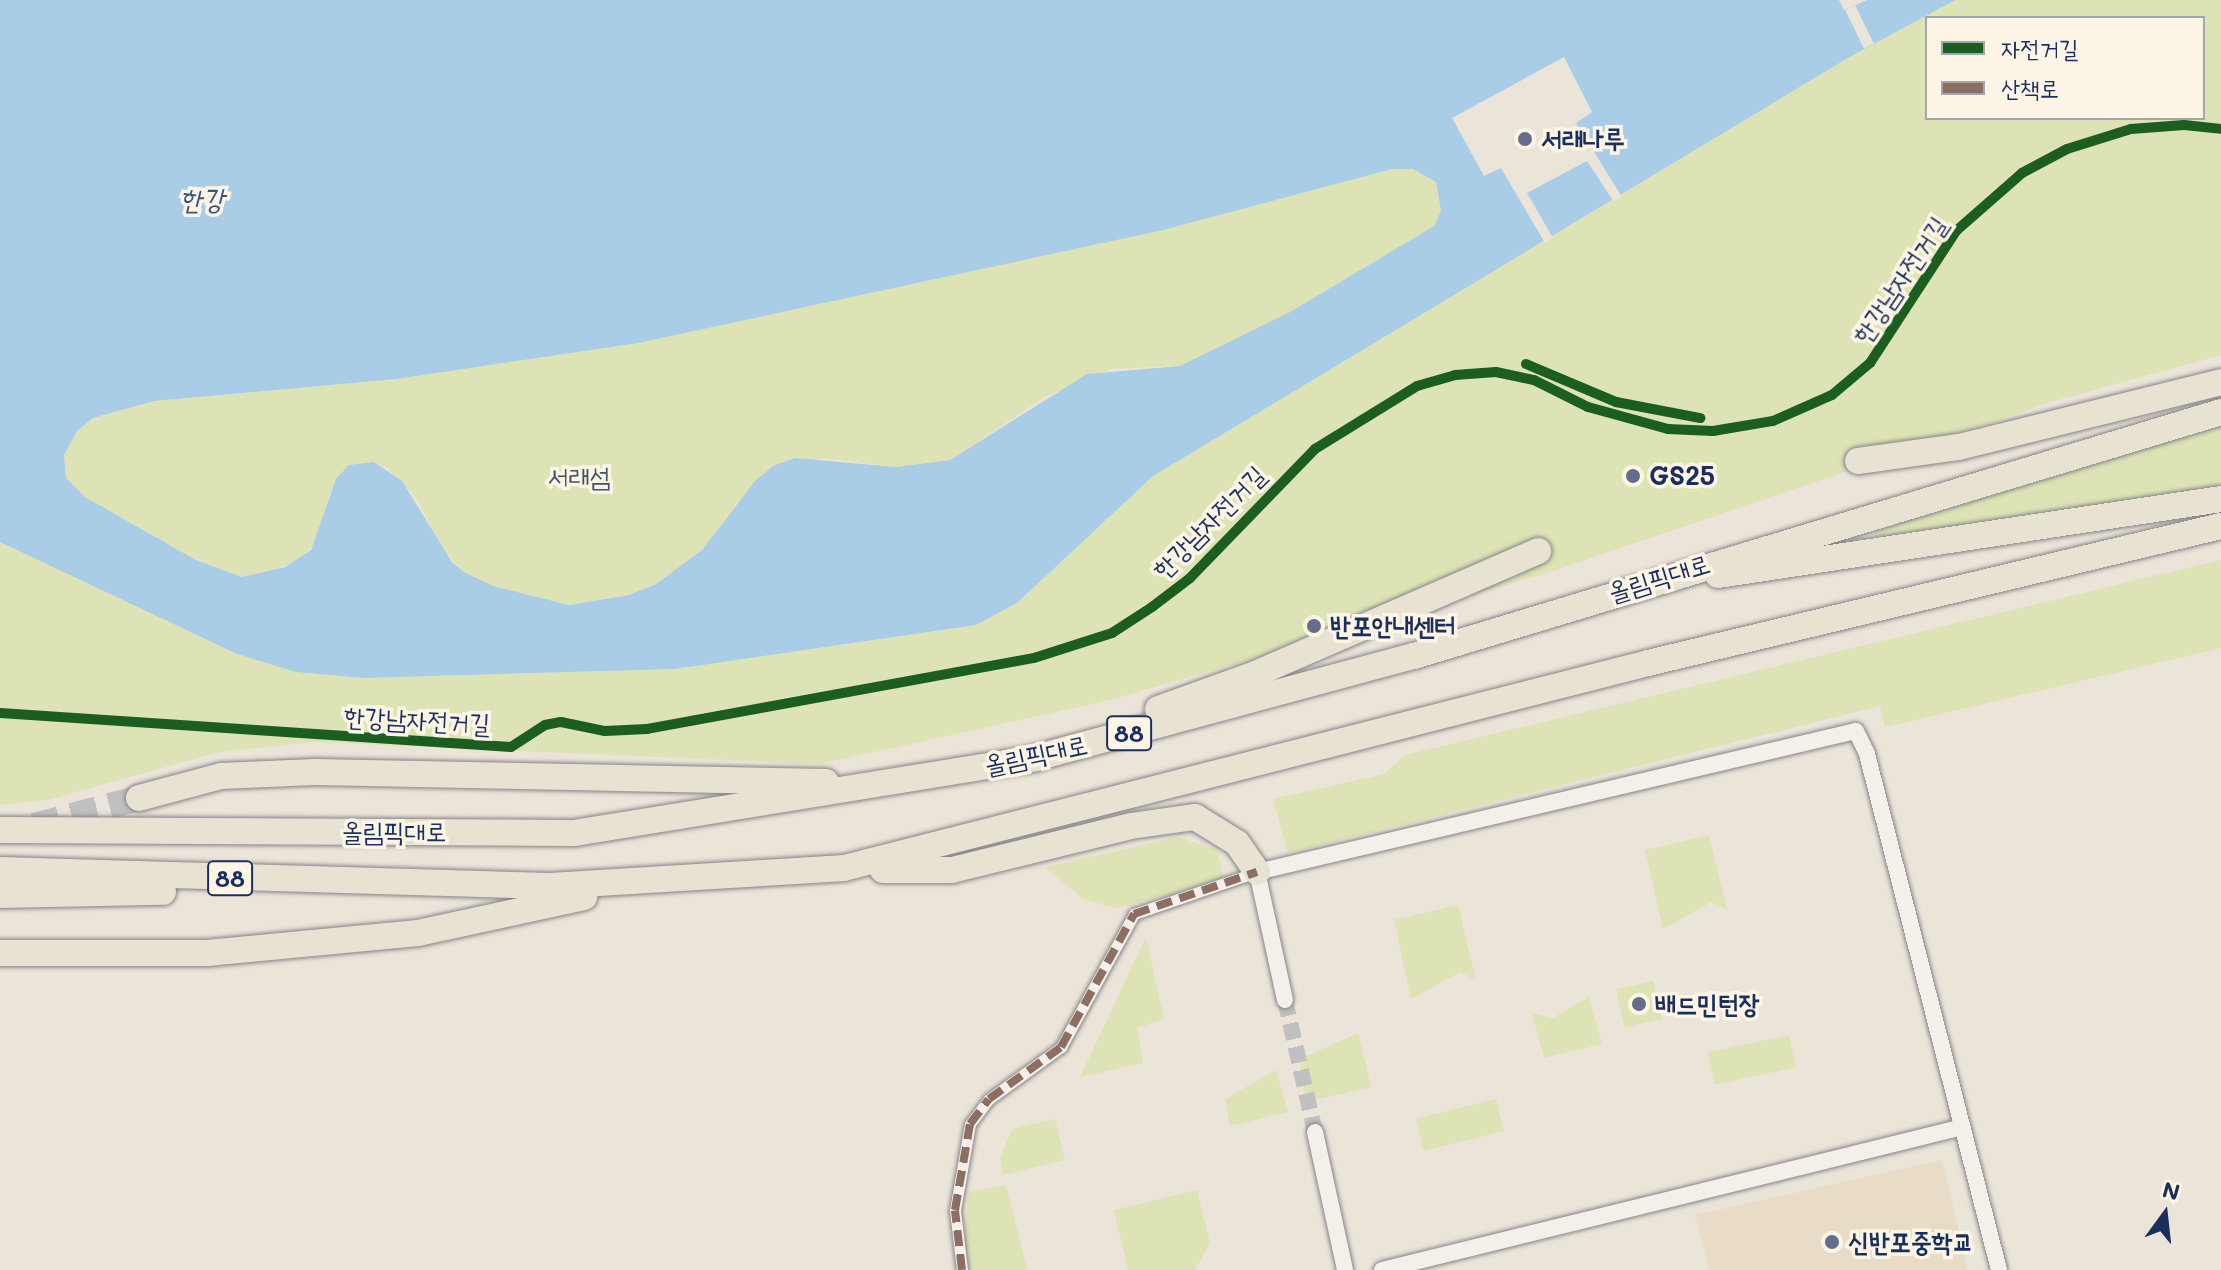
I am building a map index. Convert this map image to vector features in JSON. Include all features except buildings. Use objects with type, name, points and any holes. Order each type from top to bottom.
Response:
[{"type":"highway","points":[[1858,461],[1959,447],[2221,382]]},
{"type":"highway","points":[[2126,408],[2221,391]]},
{"type":"highway","name":"올림픽대로","points":[[0,830],[574,833],[1014,762],[1414,656],[1628,587],[2221,412]]},
{"type":"highway","points":[[1628,587],[2006,535],[2221,499]]},
{"type":"highway","name":"올림픽대로","points":[[0,895],[668,879],[844,868],[1648,663],[2221,526]]},
{"type":"highway","points":[[2138,546],[2221,539]]},
{"type":"highway","points":[[1014,762],[1253,675],[1538,551]]},
{"type":"highway","points":[[139,798],[221,776],[315,772],[873,786]]},
{"type":"highway","points":[[844,868],[952,870],[1131,826],[1195,817],[1237,843],[1257,872]]},
{"type":"highway","name":"올림픽대로","points":[[0,870],[459,885]]},
{"type":"highway","points":[[0,953],[207,953],[418,933],[668,879]]},
{"type":"street","points":[[962,1270],[955,1210],[970,1124],[989,1099],[1061,1047],[1134,914],[1222,888],[1257,872],[1856,731],[1867,754],[1999,1270]]},
{"type":"street","points":[[1257,872],[1285,1000]]},
{"type":"street","points":[[1382,1270],[1963,1127]]},
{"type":"street","points":[[1315,1132],[1345,1270]]},
{"type":"shaded area","name":"신반포중학교","points":[[1942,1160],[1968,1270],[1709,1270],[1695,1215]]},
{"type":"green space","points":[[1955,0],[2221,0],[2221,355],[2054,401],[1547,573],[1110,700],[819,764],[315,742],[219,752],[48,800],[0,805],[0,542],[237,654],[296,672],[363,678],[675,669],[976,625],[1017,603],[1153,476],[1848,58],[1925,16],[1925,120],[2205,120],[2205,16],[1925,16]]},
{"type":"green space","name":"서래섬","points":[[1392,169],[1413,169],[1436,182],[1441,211],[1434,226],[1290,312],[1180,366],[1111,369],[1045,397],[950,460],[896,467],[822,458],[737,503],[702,550],[656,584],[629,595],[569,605],[493,586],[464,572],[444,551],[416,498],[385,466],[330,492],[318,540],[300,559],[266,573],[242,577],[196,560],[85,497],[66,478],[64,455],[77,431],[93,418],[154,401],[396,379]]},
{"type":"green space","points":[[2221,426],[2221,492],[1877,539],[1874,531]]},
{"type":"green space","points":[[2221,560],[2221,648],[1885,727],[1880,706],[1288,853],[1273,799],[1384,774],[1405,755]]},
{"type":"green space","points":[[1709,835],[1727,909],[1711,902],[1663,929],[1645,850]]},
{"type":"green space","points":[[1178,837],[1217,850],[1224,881],[1116,908],[1083,899],[1045,867]]},
{"type":"green space","points":[[1458,905],[1476,980],[1460,972],[1411,999],[1394,920]]},
{"type":"green space","points":[[1146,937],[1164,1019],[1137,1028],[1143,1063],[1080,1077]]},
{"type":"green space","name":"배드민턴장","points":[[1653,981],[1662,1019],[1625,1028],[1616,990]]},
{"type":"green space","points":[[1589,997],[1602,1044],[1544,1058],[1532,1013],[1553,1018]]},
{"type":"green space","points":[[1358,1033],[1371,1087],[1305,1102],[1300,1059]]},
{"type":"green space","points":[[1789,1035],[1796,1067],[1715,1085],[1708,1052]]},
{"type":"green space","points":[[1276,1070],[1288,1112],[1230,1126],[1225,1099]]},
{"type":"green space","points":[[1496,1099],[1504,1131],[1423,1151],[1415,1119]]},
{"type":"green space","points":[[1055,1119],[1065,1160],[1003,1175],[1000,1159],[1012,1129]]},
{"type":"green space","points":[[1006,1185],[1027,1270],[970,1270],[964,1244],[969,1192]]},
{"type":"green space","points":[[1197,1190],[1210,1243],[1195,1270],[1128,1270],[1114,1210]]},
{"type":"water","name":"한강","points":[[0,0],[1839,0],[1844,10],[1867,0],[1955,0],[1848,58],[1153,476],[1017,603],[976,625],[675,669],[363,678],[296,672],[237,654],[0,542]],"holes":[[[1392,169],[1413,169],[1436,182],[1441,211],[1434,226],[1290,312],[1180,366],[1087,374],[950,460],[896,467],[795,458],[773,466],[755,481],[702,550],[656,584],[629,595],[569,605],[493,586],[464,572],[452,562],[402,481],[374,462],[349,465],[336,479],[311,550],[285,567],[242,577],[196,560],[85,497],[66,478],[64,455],[77,431],[93,418],[154,401],[396,379],[638,343],[1163,230]]]},
{"type":"pier","points":[[1855,5],[1874,44],[1864,48],[1845,10]]},
{"type":"pier","name":"서래나루","points":[[1564,57],[1592,112],[1576,123],[1622,197],[1614,202],[1587,161],[1527,193],[1553,238],[1545,243],[1501,168],[1484,176],[1452,118]]},
{"type":"tunnel","points":[[34,826],[139,798]]},
{"type":"tunnel","points":[[1285,1000],[1315,1132]]},
{"type":"marked path","points":[[962,1270],[955,1210],[970,1124],[989,1099],[1061,1047],[1134,914],[1257,872]]},
{"type":"cycle path","name":"한강남자전거길","points":[[0,713],[511,747],[545,725],[561,722],[605,731],[647,729],[1034,658],[1112,633],[1152,607],[1190,578],[1315,449],[1417,386],[1455,375],[1496,372],[1534,380],[1588,407],[1668,429],[1713,431],[1773,421],[1832,395],[1870,363],[1956,231],[2022,173],[2067,149],[2131,129],[2184,125],[2221,129]]},
{"type":"cycle path","points":[[1526,364],[1616,402],[1700,418]]},
{"type":"place","name":"서래나루","points":[[1525,139]]},
{"type":"place","name":"GS25","points":[[1633,476]]},
{"type":"place","name":"반포안내센터","points":[[1314,626]]},
{"type":"place","name":"배드민턴장","points":[[1639,1004]]},
{"type":"place","name":"신반포중학교","points":[[1832,1242]]}]
